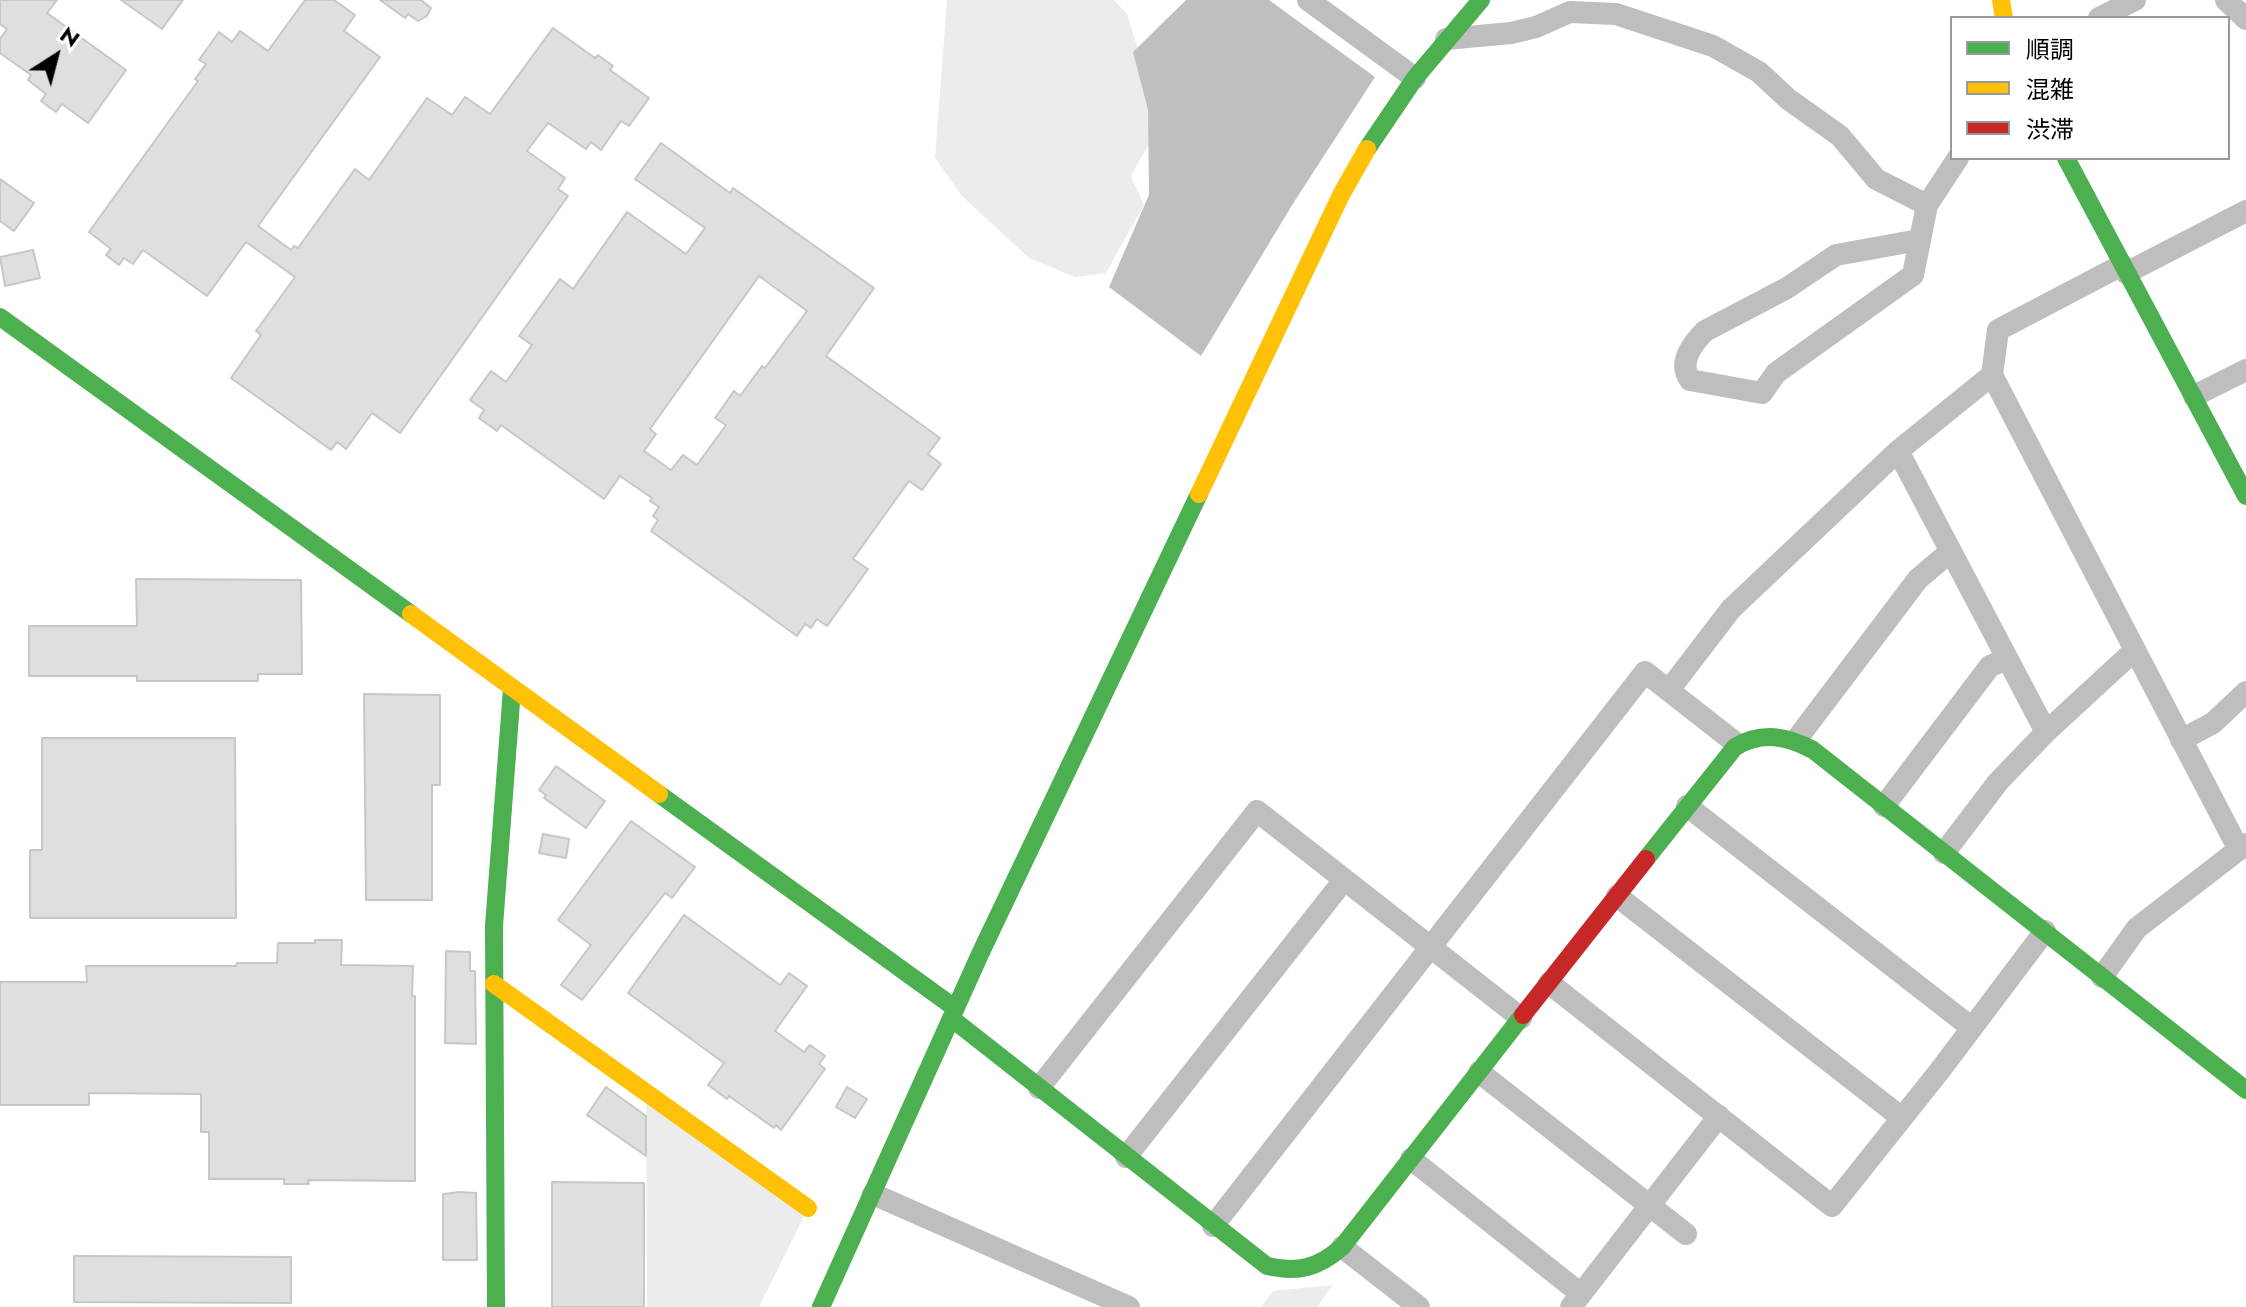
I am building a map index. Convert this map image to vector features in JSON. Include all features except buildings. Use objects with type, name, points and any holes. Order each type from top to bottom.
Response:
[{"type":"street","points":[[1308,0],[1415,78]]},
{"type":"street","points":[[821,1307],[953,1013],[1341,195],[1378,130],[1415,78],[1481,0]]},
{"type":"street","points":[[2103,16],[2135,0]]},
{"type":"street","points":[[2226,0],[2246,19]]},
{"type":"street","points":[[1446,39],[1511,33],[1536,27],[1570,12],[1616,14],[1713,46],[1759,72],[1788,99],[1840,136],[1876,179],[1927,205]]},
{"type":"street","points":[[1919,240],[1836,255],[1787,288],[1705,331],[1695,342],[1685,362],[1684,373],[1690,380],[1762,393],[1776,373],[1913,275],[1927,205],[1957,160]]},
{"type":"street","points":[[2067,160],[2246,496]]},
{"type":"street","points":[[2102,977],[2137,928],[2242,847],[2181,740],[1992,375],[1998,330],[2246,211]]},
{"type":"street","points":[[0,317],[953,1013],[1039,1088],[1267,1266],[1284,1270],[1315,1267],[1325,1263],[1342,1247],[1687,806],[1737,744],[1750,738],[1778,736],[1796,740],[2246,1090]]},
{"type":"street","points":[[2194,396],[2246,370]]},
{"type":"street","points":[[1669,690],[1731,609],[1898,451],[1992,375]]},
{"type":"street","points":[[1898,451],[2046,732]]},
{"type":"street","points":[[1796,740],[1918,579],[1951,551]]},
{"type":"street","points":[[1944,853],[1998,782],[2046,732],[2135,650]]},
{"type":"street","points":[[1884,806],[1990,666],[2007,659]]},
{"type":"street","points":[[1213,1226],[1645,672],[1737,744]]},
{"type":"street","points":[[496,1307],[494,926],[512,689]]},
{"type":"street","points":[[2181,740],[2213,723],[2246,692]]},
{"type":"street","points":[[1687,806],[1972,1028]]},
{"type":"street","points":[[1039,1088],[1257,811],[1521,1018]]},
{"type":"street","points":[[1126,1157],[1344,880]]},
{"type":"street","points":[[1617,896],[1902,1118]]},
{"type":"street","points":[[1549,983],[1832,1206],[2045,931]]},
{"type":"street","points":[[494,984],[808,1208]]},
{"type":"street","points":[[1479,1072],[1686,1234]]},
{"type":"street","points":[[1411,1159],[1576,1300],[1719,1116]]},
{"type":"street","points":[[873,1194],[1129,1307]]},
{"type":"street","points":[[1342,1247],[1419,1307]]},
{"type":"shaded area","points":[[947,0],[1114,0],[1127,14],[1148,82],[1153,136],[1131,176],[1144,205],[1106,273],[1075,277],[1029,258],[962,196],[935,158]]},
{"type":"shaded area","points":[[1186,0],[1269,0],[1375,77],[1294,202],[1201,356],[1109,287],[1149,195],[1148,110],[1133,52]]},
{"type":"shaded area","points":[[646,1100],[805,1214],[759,1307],[647,1307]]},
{"type":"shaded area","points":[[1333,1285],[1317,1307],[1261,1307],[1273,1291]]},
{"type":"traffic: fast","points":[[1367,149],[1415,78],[1481,0]]},
{"type":"traffic: fast","points":[[2067,160],[2246,496]]},
{"type":"traffic: fast","points":[[0,317],[411,614]]},
{"type":"traffic: fast","points":[[821,1307],[981,952],[1199,494]]},
{"type":"traffic: fast","points":[[496,1307],[494,926],[512,689]]},
{"type":"traffic: fast","points":[[1646,859],[1735,747],[1765,737],[1794,741],[1813,750],[2246,1090]]},
{"type":"traffic: fast","points":[[659,794],[955,1008]]},
{"type":"traffic: fast","points":[[951,1018],[1267,1266],[1298,1269],[1325,1260],[1342,1247],[1523,1015]]},
{"type":"traffic: slow","points":[[2001,0],[2004,16]]},
{"type":"traffic: slow","points":[[1199,494],[1341,195],[1367,149]]},
{"type":"traffic: slow","points":[[411,614],[659,794]]},
{"type":"traffic: slow","points":[[494,984],[808,1208]]},
{"type":"traffic: jam","points":[[1523,1015],[1646,859]]}]
